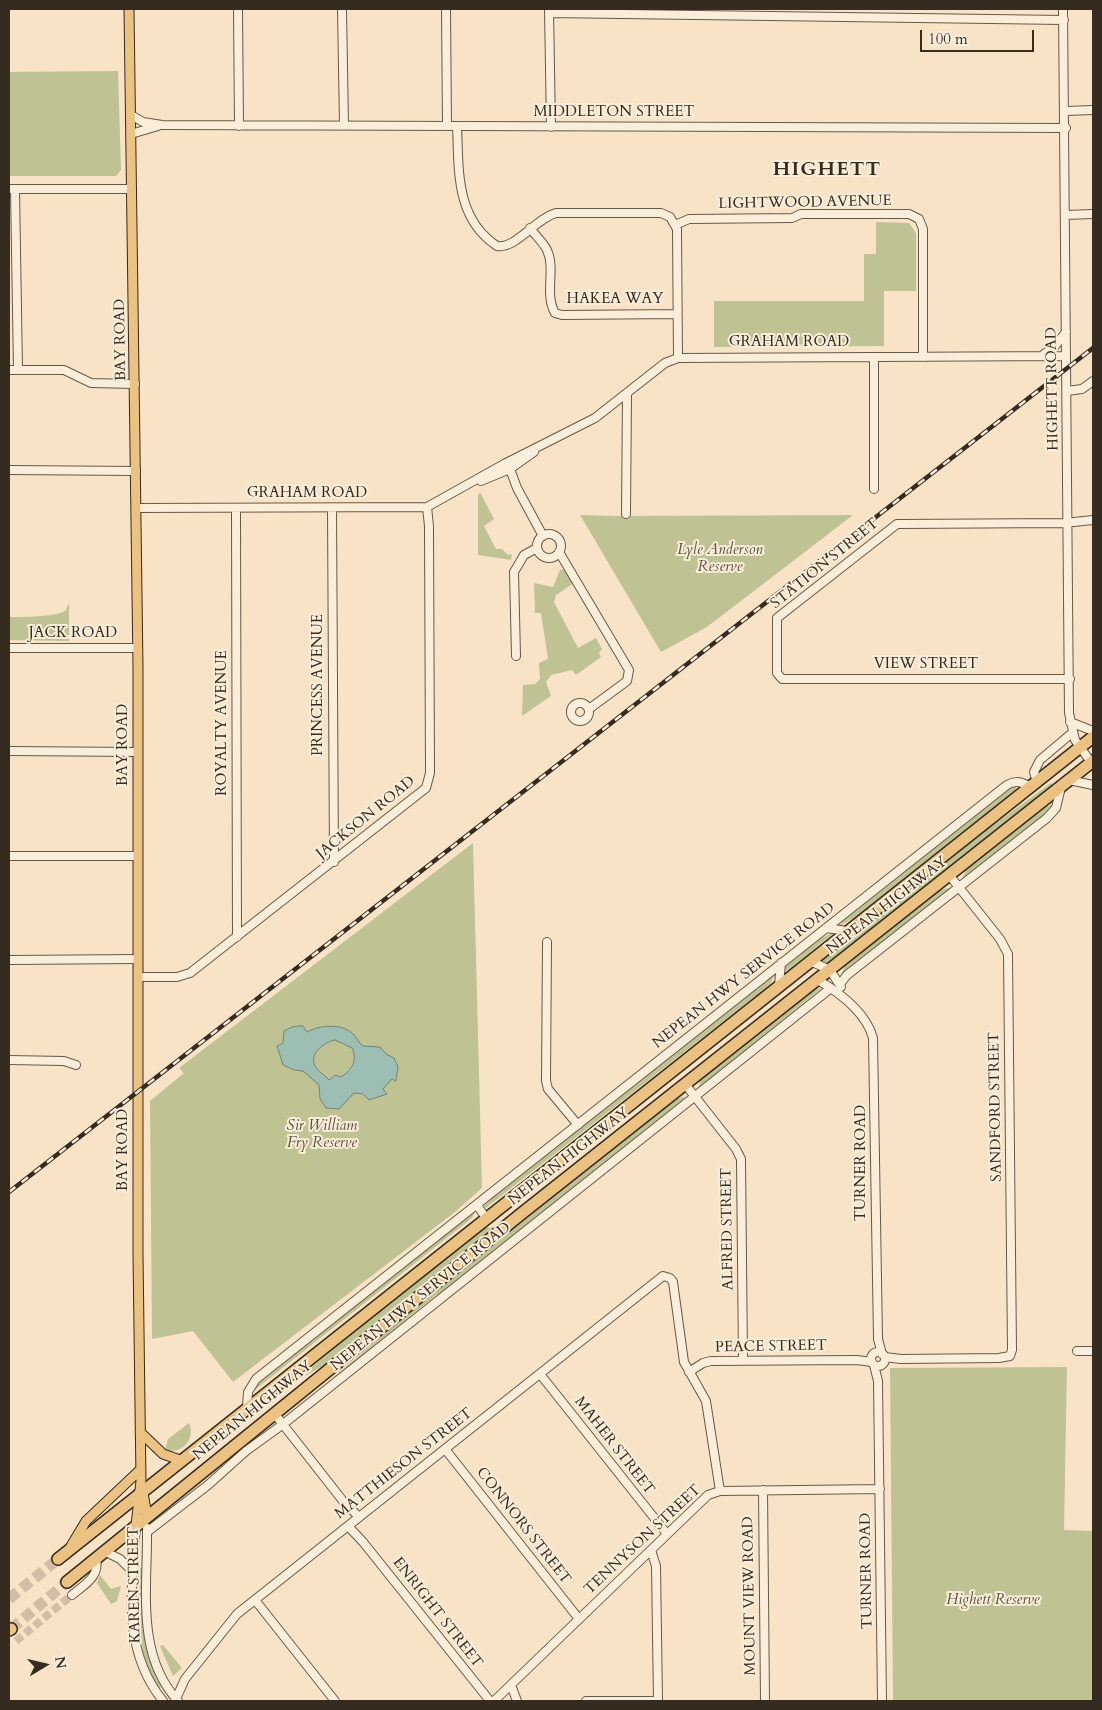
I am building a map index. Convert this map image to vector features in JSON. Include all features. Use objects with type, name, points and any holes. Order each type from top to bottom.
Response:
[{"type":"highway","name":"NEPEAN HIGHWAY","points":[[58,1559],[141,1488],[180,1460],[1093,738]]},
{"type":"highway","name":"NEPEAN HIGHWAY","points":[[67,1582],[147,1516],[234,1454],[274,1413],[498,1233],[1093,763]]},
{"type":"highway","points":[[1050,772],[1065,784]]},
{"type":"highway","points":[[486,1218],[498,1233]]},
{"type":"main road","name":"BAY ROAD","points":[[129,9],[138,648],[138,1254],[141,1488],[136,1525]]},
{"type":"main road","points":[[140,1432],[163,1454],[180,1460]]},
{"type":"main road","points":[[70,1549],[86,1521],[141,1469]]},
{"type":"main road","name":"KAREN STREET","points":[[141,1488],[147,1516]]},
{"type":"street","points":[[238,9],[239,126]]},
{"type":"street","points":[[342,9],[344,125]]},
{"type":"street","points":[[446,9],[447,126]]},
{"type":"street","name":"HIGHETT ROAD","points":[[1064,9],[1070,722],[1072,732],[1080,748],[1093,763]]},
{"type":"street","points":[[551,127],[549,11],[1064,20]]},
{"type":"street","points":[[1066,110],[1093,110]]},
{"type":"street","name":"MIDDLETON STREET","points":[[131,115],[143,122],[162,125],[1066,128]]},
{"type":"street","name":"MIDDLETON STREET","points":[[131,134],[162,125]]},
{"type":"street","points":[[457,126],[459,180],[462,196],[472,219],[492,242],[504,247],[510,245],[543,218],[556,213],[661,213],[670,218],[675,225],[678,358]]},
{"type":"street","points":[[18,370],[12,189],[132,189]]},
{"type":"street","name":"LIGHTWOOD AVENUE","points":[[675,225],[689,219],[792,218],[801,214],[909,214],[919,219],[923,229],[923,356]]},
{"type":"street","points":[[1065,215],[1093,214]]},
{"type":"street","name":"HAKEA WAY","points":[[530,228],[547,249],[550,257],[551,305],[555,313],[562,315],[677,314]]},
{"type":"street","points":[[1041,356],[1056,346],[1066,331]]},
{"type":"street","name":"GRAHAM ROAD","points":[[137,508],[427,507],[507,468],[539,448],[595,418],[665,363],[678,358],[1066,356]]},
{"type":"street","points":[[874,357],[874,489]]},
{"type":"street","points":[[9,370],[64,370],[91,383],[135,384]]},
{"type":"street","points":[[1067,391],[1082,388],[1093,380]]},
{"type":"street","points":[[626,514],[627,394]]},
{"type":"street","points":[[616,402],[626,421]]},
{"type":"street","points":[[507,468],[527,505],[547,535],[560,542],[559,552],[629,670],[627,681],[589,709]]},
{"type":"street","points":[[9,470],[136,471]]},
{"type":"street","name":"JACKSON ROAD","points":[[138,977],[187,975],[334,862],[426,788],[430,779],[429,526],[427,507]]},
{"type":"street","name":"ROYALTY AVENUE","points":[[236,508],[237,937]]},
{"type":"street","name":"PRINCESS AVENUE","points":[[332,508],[334,862]]},
{"type":"street","points":[[1068,522],[1093,520]]},
{"type":"street","name":"STATION STREET","points":[[782,680],[777,673],[777,618],[897,524],[1068,522]]},
{"type":"street","points":[[547,535],[538,541],[537,548],[541,556],[554,557],[559,552]]},
{"type":"street","points":[[516,656],[514,572],[524,555],[537,548]]},
{"type":"street","name":"JACK ROAD","points":[[9,648],[138,648]]},
{"type":"street","name":"VIEW STREET","points":[[782,680],[1070,679]]},
{"type":"street","points":[[1070,722],[1093,731]]},
{"type":"street","points":[[1034,784],[1034,772],[1040,760],[1072,732]]},
{"type":"street","points":[[9,751],[138,752]]},
{"type":"street","name":"NEPEAN HWY SERVICE ROAD","points":[[247,1407],[248,1392],[256,1379],[781,963],[1007,785],[1015,781],[1034,784]]},
{"type":"street","points":[[840,984],[847,975],[1047,818],[1056,808],[1065,784],[1093,785]]},
{"type":"street","points":[[9,856],[138,856]]},
{"type":"street","name":"SANDFORD STREET","points":[[950,876],[1000,939],[1008,954],[1012,1340],[1010,1356]]},
{"type":"street","name":"NEPEAN HIGHWAY","points":[[826,928],[847,931]]},
{"type":"street","points":[[547,942],[546,1081],[548,1089],[578,1125]]},
{"type":"street","points":[[9,960],[138,959]]},
{"type":"street","points":[[810,961],[830,970]]},
{"type":"street","points":[[779,985],[781,963]]},
{"type":"street","name":"TURNER ROAD","points":[[830,970],[840,984],[845,996],[870,1028],[874,1045],[882,1701]]},
{"type":"street","name":"TURNER ROAD","points":[[818,980],[845,996]]},
{"type":"street","name":"NEPEAN HWY SERVICE ROAD","points":[[147,1532],[208,1485],[234,1454],[282,1425],[831,988]]},
{"type":"street","points":[[9,1060],[64,1061],[76,1066]]},
{"type":"street","name":"ALFRED STREET","points":[[686,1084],[741,1158],[744,1361]]},
{"type":"street","name":"NEPEAN HWY SERVICE ROAD","points":[[477,1205],[486,1218]]},
{"type":"street","name":"MATTHIESON STREET","points":[[166,1701],[175,1699],[185,1679],[231,1620],[663,1276],[671,1284],[682,1356],[689,1372]]},
{"type":"street","points":[[1077,1350],[1093,1350]]},
{"type":"street","name":"PEACE STREET","points":[[689,1372],[703,1363],[1010,1356]]},
{"type":"street","points":[[689,1372],[701,1389],[706,1401],[720,1491]]},
{"type":"street","name":"MAHER STREET","points":[[540,1374],[667,1534]]},
{"type":"street","name":"ENRIGHT STREET","points":[[274,1413],[343,1501],[363,1542],[490,1701]]},
{"type":"street","name":"CONNORS STREET","points":[[445,1449],[579,1619]]},
{"type":"street","name":"TENNYSON STREET","points":[[494,1701],[708,1495],[720,1491],[880,1489]]},
{"type":"street","name":"MOUNT VIEW ROAD","points":[[763,1490],[765,1701]]},
{"type":"street","name":"KAREN STREET","points":[[147,1516],[148,1638],[157,1670],[175,1699]]},
{"type":"street","name":"KAREN STREET","points":[[136,1525],[132,1616],[137,1652],[148,1682],[162,1701]]},
{"type":"street","points":[[586,1701],[658,1701],[656,1566],[651,1550]]},
{"type":"street","points":[[72,1595],[96,1574],[100,1555],[120,1559],[133,1572]]},
{"type":"street","points":[[255,1600],[335,1701]]},
{"type":"street","points":[[511,1684],[516,1701]]},
{"type":"green space","points":[[118,71],[121,170],[116,176],[9,176],[9,72]]},
{"type":"green space","points":[[876,222],[909,223],[916,233],[916,291],[884,291],[884,346],[714,347],[714,301],[864,301],[864,254],[876,254]]},
{"type":"green space","points":[[480,492],[494,519],[484,526],[496,549],[502,549],[508,555],[512,554],[511,560],[478,555],[478,496]]},
{"type":"green space","name":"Lyle Anderson Reserve","points":[[580,515],[853,515],[707,627],[661,652]]},
{"type":"green space","points":[[566,569],[574,583],[556,595],[554,602],[578,648],[596,638],[602,649],[599,653],[601,657],[576,675],[572,670],[551,675],[546,682],[551,696],[522,716],[523,685],[535,684],[540,679],[539,663],[548,659],[541,613],[535,613],[534,583],[553,587],[560,570]]},
{"type":"green space","points":[[69,603],[69,641],[9,640],[9,617],[56,614],[66,610]]},
{"type":"green space","points":[[1051,783],[1053,785],[840,955],[829,963],[821,963],[822,959],[966,845]]},
{"type":"green space","points":[[1017,786],[1015,790],[857,916],[838,927],[843,921],[1012,787]]},
{"type":"green space","points":[[1054,803],[1045,816],[962,879],[966,870]]},
{"type":"green space","name":"Sir William Fry Reserve","points":[[473,843],[482,1188],[455,1212],[233,1382],[193,1331],[152,1339],[150,1101],[184,1073],[179,1068]]},
{"type":"green space","points":[[951,889],[842,977],[845,966],[853,959],[941,890]]},
{"type":"green space","points":[[834,933],[789,969],[782,972],[805,949],[821,938]]},
{"type":"green space","points":[[778,969],[770,984],[763,990],[486,1208],[484,1206],[489,1200],[758,988]]},
{"type":"green space","points":[[824,986],[699,1087],[700,1080],[816,989]]},
{"type":"green space","points":[[685,1098],[436,1295],[307,1400],[415,1308],[675,1100]]},
{"type":"green space","points":[[477,1208],[472,1218],[256,1389],[254,1387]]},
{"type":"green space","points":[[482,1227],[492,1228],[322,1366],[302,1378],[301,1376]]},
{"type":"green space","name":"Highett Reserve","points":[[1067,1367],[1064,1530],[1093,1531],[1093,1701],[893,1701],[890,1368]]},
{"type":"green space","points":[[189,1423],[191,1435],[186,1444],[177,1450],[165,1450],[168,1439]]},
{"type":"green space","points":[[140,1568],[144,1568],[143,1614],[146,1644],[149,1658],[161,1687],[157,1689],[144,1660],[139,1616]]},
{"type":"green space","points":[[100,1575],[111,1589],[121,1586],[117,1601],[111,1604],[97,1583]]},
{"type":"green space","points":[[163,1645],[182,1668],[173,1676],[160,1646]]},
{"type":"water","points":[[303,1026],[307,1032],[330,1026],[348,1030],[363,1046],[380,1047],[386,1054],[394,1058],[398,1067],[396,1081],[392,1079],[383,1089],[387,1094],[369,1100],[363,1094],[354,1093],[339,1109],[326,1108],[320,1099],[319,1085],[303,1071],[294,1070],[283,1065],[277,1046],[283,1043],[284,1031],[292,1027]],"holes":[[[335,1040],[352,1048],[354,1053],[353,1065],[341,1077],[335,1075],[329,1080],[314,1064],[315,1054],[326,1043]]]},
{"type":"tunnel","points":[[9,1599],[58,1559]]},
{"type":"tunnel","points":[[11,1629],[67,1582]]},
{"type":"tunnel","points":[[16,1641],[72,1595]]},
{"type":"railway","points":[[9,1192],[1093,348]]},
{"type":"district","name":"HIGHETT","points":[[827,170]]}]
